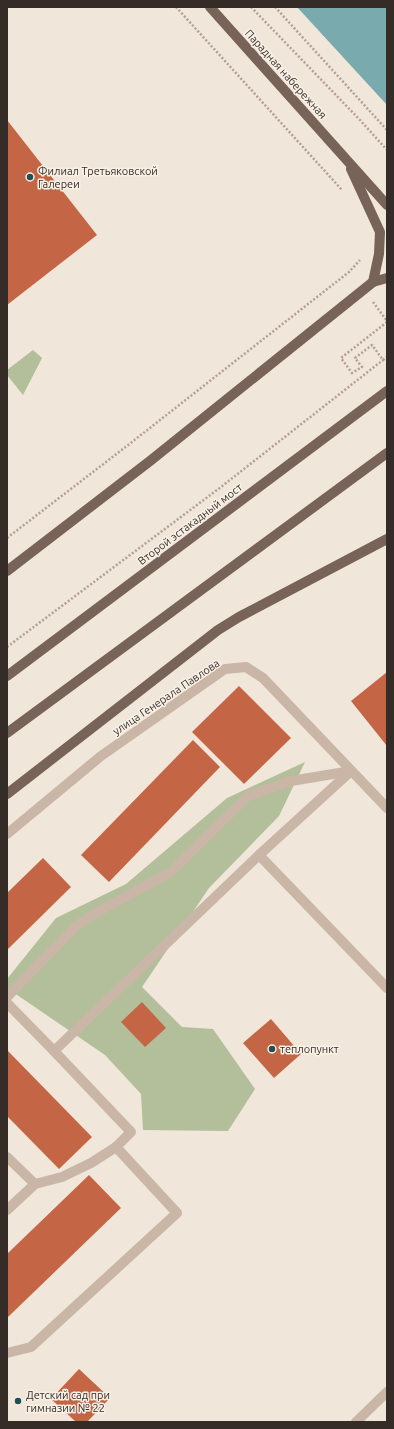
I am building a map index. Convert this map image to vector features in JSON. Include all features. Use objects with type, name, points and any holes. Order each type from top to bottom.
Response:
[{"type":"main road","name":"Парадная набережная","points":[[210,7],[344,156]]},
{"type":"main road","points":[[344,156],[387,205]]},
{"type":"main road","points":[[344,156],[380,232],[379,254],[373,282]]},
{"type":"main road","points":[[7,571],[156,456],[373,282],[387,278]]},
{"type":"main road","name":"Второй эстакадный мост","points":[[7,676],[387,391]]},
{"type":"main road","points":[[7,733],[387,453]]},
{"type":"main road","points":[[7,794],[218,630],[387,539]]},
{"type":"street","name":"улица Генерала Павлова","points":[[7,834],[101,756],[225,669],[246,667],[263,678],[387,808]]},
{"type":"street","points":[[54,1051],[259,855],[351,771]]},
{"type":"street","points":[[7,997],[76,926],[94,914],[171,872],[248,796],[291,781],[351,771]]},
{"type":"street","points":[[259,855],[387,988]]},
{"type":"street","points":[[7,1003],[130,1132],[116,1146],[91,1163],[62,1177],[35,1184],[7,1210]]},
{"type":"street","points":[[7,1353],[31,1347],[177,1212],[116,1146]]},
{"type":"street","points":[[7,1157],[35,1184]]},
{"type":"street","points":[[356,1422],[387,1392]]},
{"type":"path","points":[[176,7],[346,195]]},
{"type":"path","points":[[252,7],[387,150]]},
{"type":"path","points":[[275,7],[387,130]]},
{"type":"path","points":[[7,538],[126,447],[349,272],[361,259]]},
{"type":"path","points":[[383,360],[372,345],[355,358],[362,367],[352,373],[341,358],[387,322]]},
{"type":"path","points":[[7,647],[221,487],[387,357]]},
{"type":"green space","points":[[33,350],[42,358],[23,395],[7,375],[7,370]]},
{"type":"green space","points":[[305,762],[279,816],[209,888],[142,987],[182,1027],[213,1029],[255,1089],[228,1131],[143,1130],[141,1094],[105,1055],[7,988],[7,979],[56,918],[126,884],[227,798]]},
{"type":"water","points":[[297,7],[387,7],[387,105]]},
{"type":"building","name":"Филиал Третьяковской Галереи","points":[[7,120],[97,235],[7,305]]},
{"type":"building","points":[[387,672],[387,746],[351,701]]},
{"type":"building","points":[[239,686],[291,738],[244,784],[192,732]]},
{"type":"building","points":[[193,740],[220,767],[109,882],[81,855]]},
{"type":"building","points":[[43,858],[71,887],[7,950],[7,893]]},
{"type":"building","points":[[142,1002],[166,1028],[145,1047],[121,1022]]},
{"type":"building","name":"теплопункт","points":[[271,1019],[301,1054],[274,1078],[243,1043]]},
{"type":"building","points":[[7,1050],[92,1137],[59,1169],[7,1116]]},
{"type":"building","points":[[89,1175],[121,1208],[7,1318],[7,1254]]},
{"type":"building","points":[[79,1369],[110,1398],[87,1422],[76,1422],[51,1399]]},
{"type":"place","name":"Филиал Третьяковской Галереи","points":[[30,177]]},
{"type":"place","name":"теплопункт","points":[[272,1049]]},
{"type":"place","name":"Детский сад при гимназии № 22","points":[[18,1401]]}]
